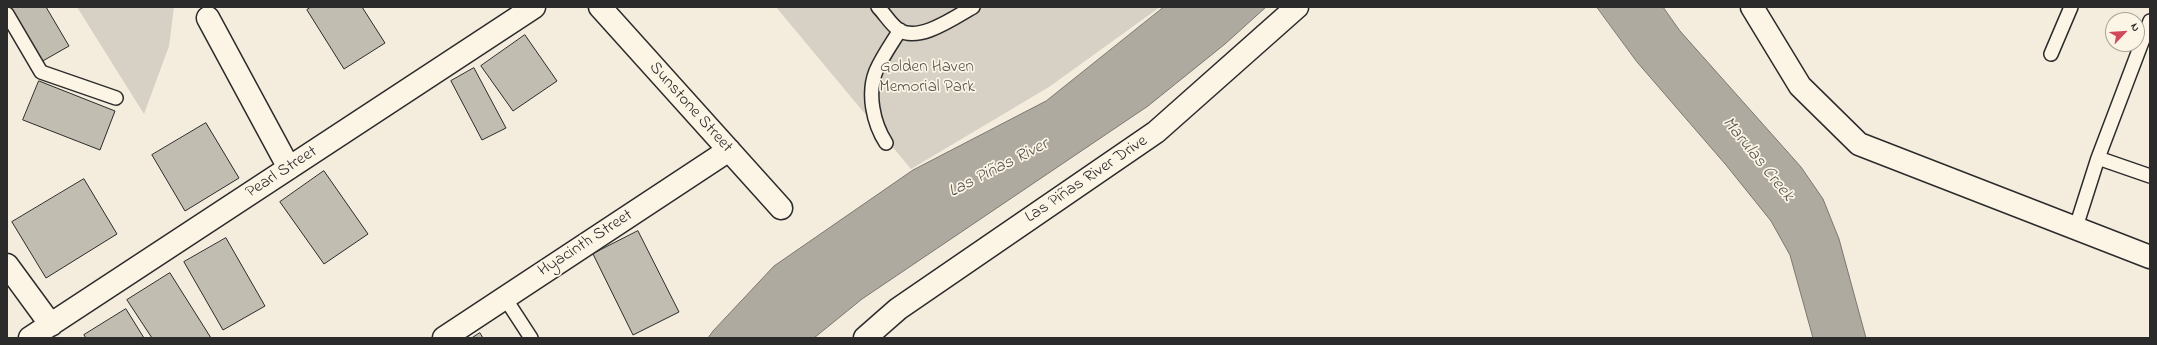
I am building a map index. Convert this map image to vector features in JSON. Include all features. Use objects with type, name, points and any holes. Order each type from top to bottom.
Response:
[{"type":"street","name":"Pearl Street","points":[[30,338],[534,7]]},
{"type":"street","name":"Sunstone Street","points":[[600,7],[781,208]]},
{"type":"street","name":"Las Piñas River Drive","points":[[865,338],[898,309],[1156,132],[1297,7]]},
{"type":"street","points":[[1752,7],[1800,86],[1859,144],[2150,256]]},
{"type":"street","points":[[208,18],[289,168]]},
{"type":"street","name":"Hyacinth Street","points":[[444,338],[729,150]]},
{"type":"street","points":[[7,265],[51,324]]},
{"type":"lane","points":[[878,7],[900,30],[915,34],[933,29],[972,7]]},
{"type":"lane","points":[[2051,54],[2071,7]]},
{"type":"lane","points":[[7,14],[41,72],[116,98]]},
{"type":"lane","points":[[2076,227],[2098,158],[2150,21]]},
{"type":"lane","points":[[886,143],[874,115],[873,82],[877,69],[900,30]]},
{"type":"lane","points":[[2098,158],[2150,176]]},
{"type":"lane","points":[[505,298],[531,338]]},
{"type":"green space","points":[[77,7],[174,7],[169,46],[144,114]]},
{"type":"green space","name":"Golden Haven Memorial Park","points":[[776,7],[1160,7],[1049,87],[911,169]]},
{"type":"water","name":"Las Piñas River","points":[[1164,7],[1266,7],[1225,44],[1148,106],[862,299],[814,338],[708,338],[774,266],[913,170],[1046,101]]},
{"type":"water","name":"Marulas Creek","points":[[1597,7],[1663,7],[1680,31],[1801,167],[1823,199],[1839,239],[1866,338],[1813,338],[1790,255],[1771,221],[1726,165],[1637,62]]},
{"type":"building","points":[[8,7],[46,7],[69,46],[41,62]]},
{"type":"building","points":[[311,7],[362,7],[385,43],[344,69],[307,10]]},
{"type":"building","points":[[525,35],[557,81],[513,111],[481,66]]},
{"type":"building","points":[[474,68],[506,128],[482,140],[451,81]]},
{"type":"building","points":[[39,81],[115,111],[100,150],[23,120]]},
{"type":"building","points":[[206,123],[239,178],[185,211],[152,155]]},
{"type":"building","points":[[324,171],[368,234],[324,264],[280,202]]},
{"type":"building","points":[[84,179],[117,234],[46,278],[12,222]]},
{"type":"building","points":[[638,231],[679,312],[633,335],[593,254]]},
{"type":"building","points":[[226,238],[265,306],[223,330],[184,262]]},
{"type":"building","points":[[170,273],[211,338],[152,338],[127,300]]},
{"type":"building","points":[[126,309],[144,338],[86,338],[84,335]]},
{"type":"building","points":[[480,333],[483,338],[472,338]]}]
